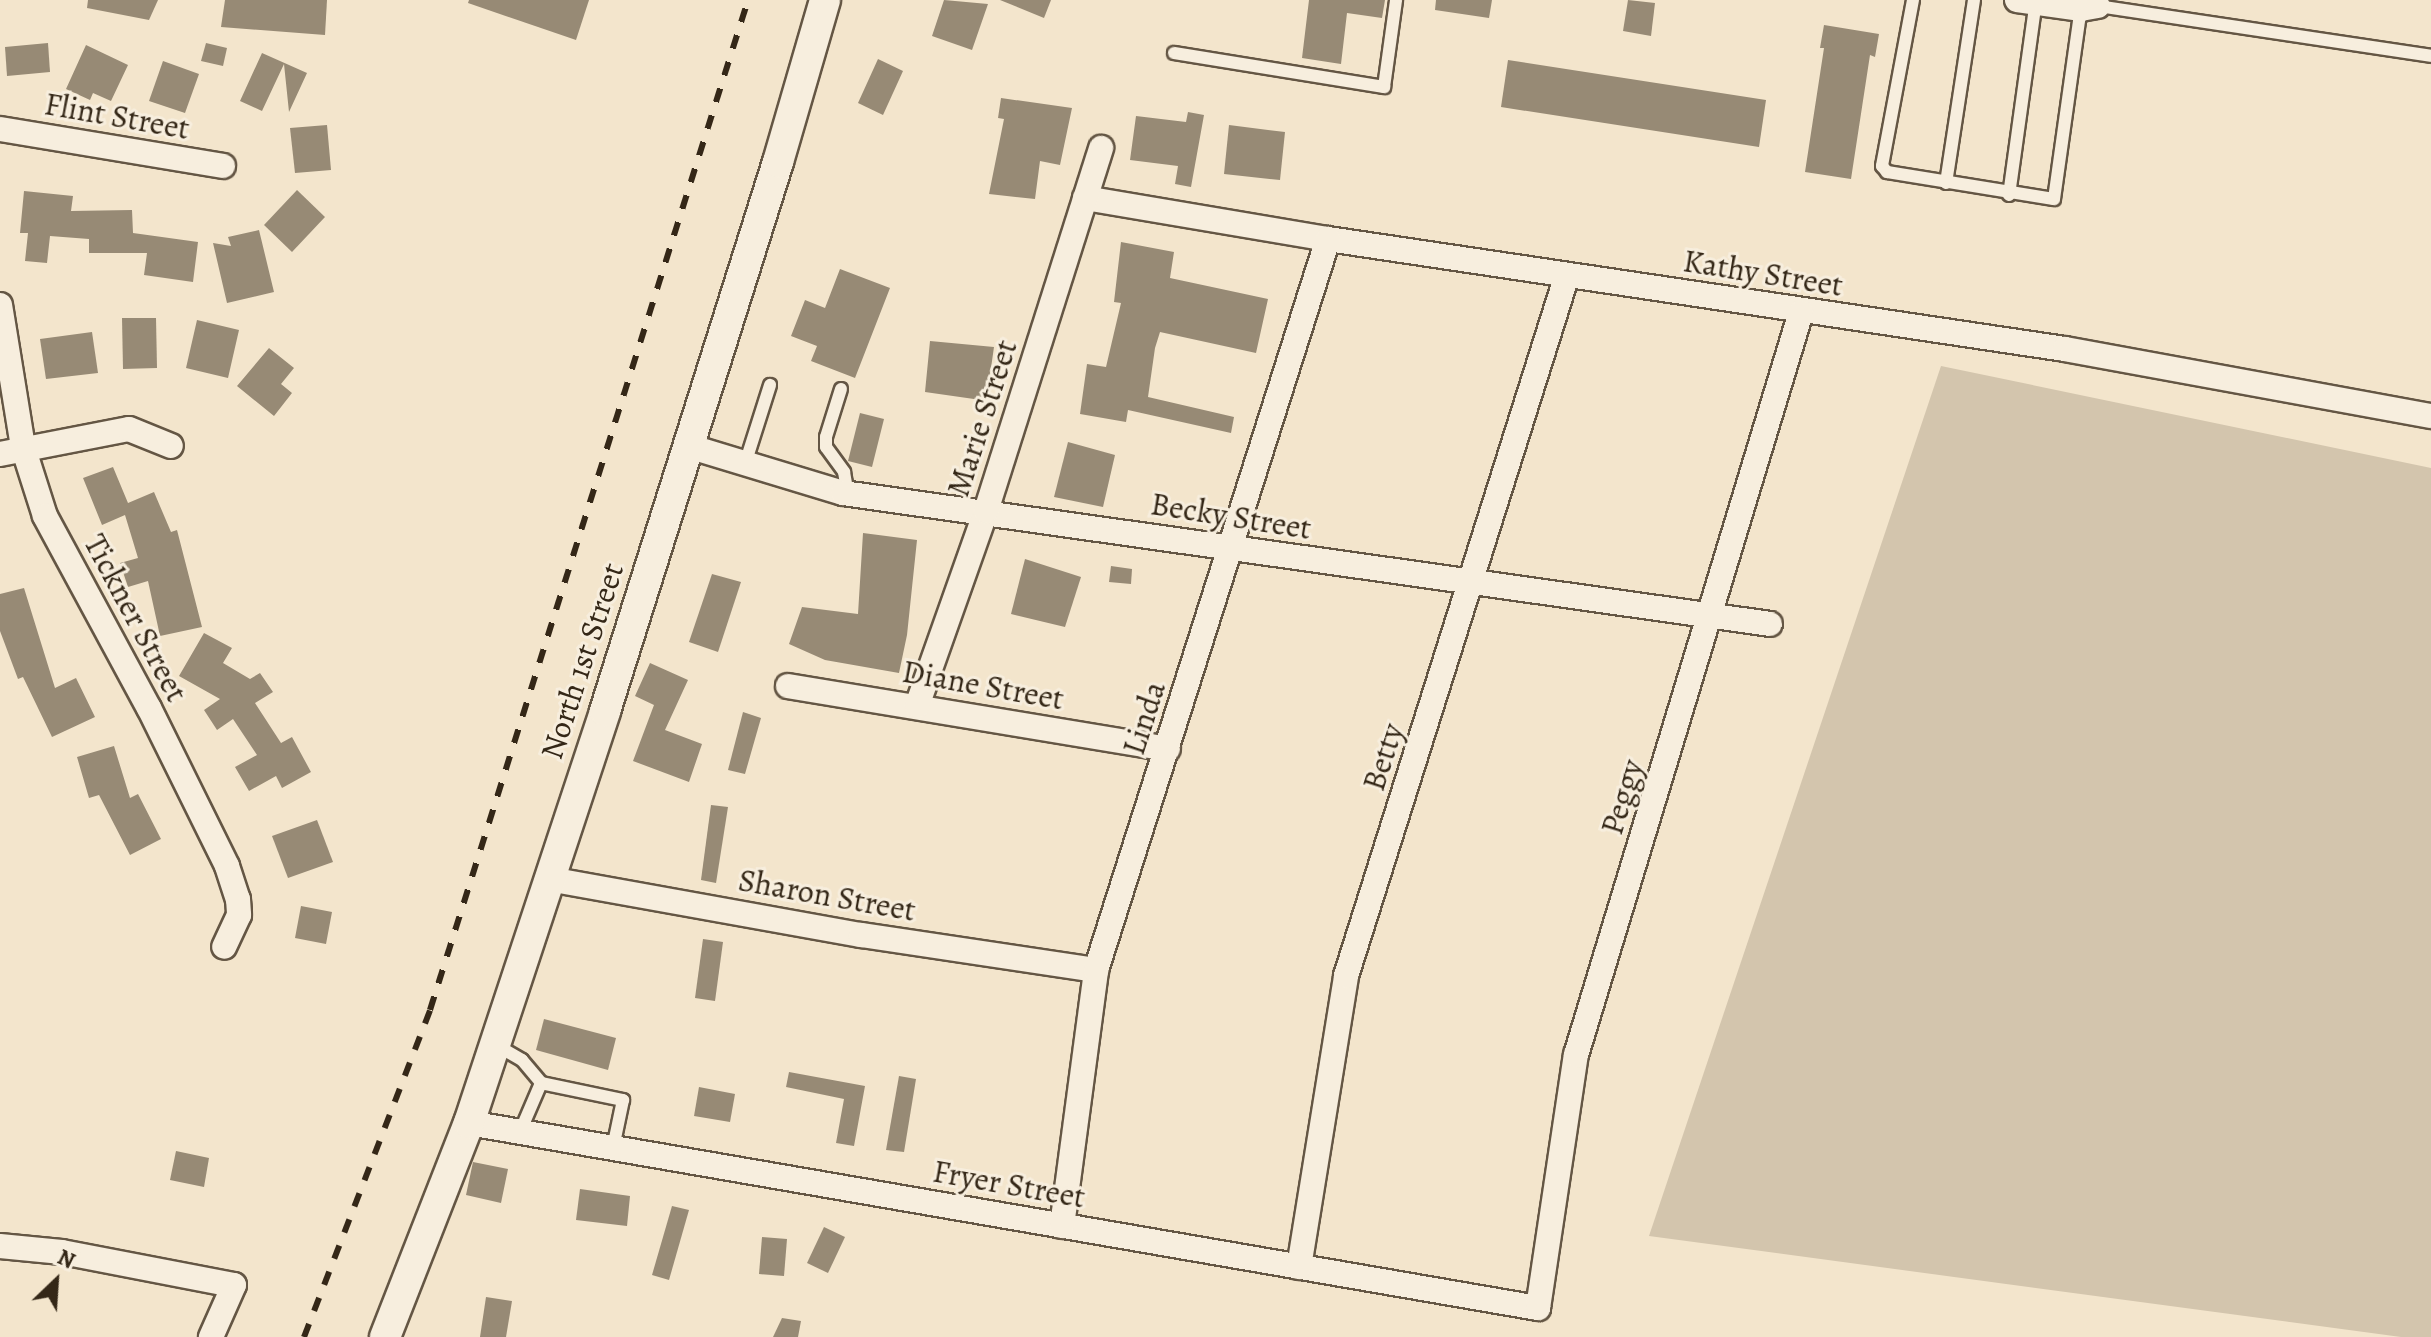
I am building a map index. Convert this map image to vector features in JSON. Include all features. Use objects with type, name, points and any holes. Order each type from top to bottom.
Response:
[{"type":"street","name":"North 1st Street","points":[[385,1337],[469,1123],[495,1044],[688,446],[825,0]]},
{"type":"street","points":[[2030,1],[2087,5]]},
{"type":"street","name":"Flint Street","points":[[0,129],[223,166]]},
{"type":"street","name":"Marie Street","points":[[917,706],[986,511],[1101,148]]},
{"type":"street","name":"Kathy Street","points":[[1085,198],[1801,312],[2065,349],[2431,416]]},
{"type":"street","name":"Linda","points":[[1062,1226],[1096,970],[1328,239]]},
{"type":"street","name":"Betty","points":[[1299,1267],[1346,976],[1567,275]]},
{"type":"street","name":"Tickner Street","points":[[0,305],[12,450],[156,722],[227,866],[238,899],[239,915],[224,947]]},
{"type":"street","name":"Peggy","points":[[1538,1308],[1576,1055],[1801,312]]},
{"type":"street","points":[[12,450],[129,429],[171,446]]},
{"type":"street","name":"Becky Street","points":[[688,446],[848,494],[986,511],[1232,549],[1770,624]]},
{"type":"street","name":"Diane Street","points":[[788,686],[1168,749]]},
{"type":"street","name":"Sharon Street","points":[[549,879],[861,935],[1096,970]]},
{"type":"street","name":"Fryer Street","points":[[469,1123],[1538,1308]]},
{"type":"street","points":[[0,1246],[62,1252],[234,1285],[211,1337]]},
{"type":"lane","points":[[1174,53],[1384,87],[1396,0]]},
{"type":"lane","points":[[1913,0],[1882,166],[1887,172],[2009,195],[2054,199],[2087,5],[2431,56]]},
{"type":"lane","points":[[1946,183],[1974,0]]},
{"type":"lane","points":[[2009,195],[2030,1]]},
{"type":"lane","points":[[745,464],[770,385]]},
{"type":"lane","points":[[841,389],[826,437],[826,447],[844,472],[848,494]]},
{"type":"lane","points":[[495,1044],[522,1060],[541,1083],[623,1100],[613,1148]]},
{"type":"lane","points":[[520,1132],[541,1083]]},
{"type":"shaded area","points":[[1941,366],[2431,468],[2431,1337],[2401,1337],[1649,1236]]},
{"type":"building","points":[[88,0],[158,0],[149,20],[87,8]]},
{"type":"building","points":[[225,0],[327,0],[325,35],[221,27]]},
{"type":"building","points":[[469,0],[589,0],[576,40],[468,3]]},
{"type":"building","points":[[944,0],[988,4],[972,50],[932,36]]},
{"type":"building","points":[[1000,0],[1051,0],[1044,18]]},
{"type":"building","points":[[1309,0],[1385,0],[1382,18],[1347,13],[1341,64],[1302,58]]},
{"type":"building","points":[[1436,0],[1492,0],[1489,18],[1435,10]]},
{"type":"building","points":[[1628,0],[1655,3],[1651,36],[1623,31]]},
{"type":"building","points":[[1824,25],[1879,34],[1875,57],[1870,55],[1851,179],[1805,172],[1824,48],[1820,48]]},
{"type":"building","points":[[48,43],[50,72],[7,76],[5,47]]},
{"type":"building","points":[[206,43],[227,48],[223,66],[201,61]]},
{"type":"building","points":[[86,45],[128,65],[111,101],[93,93],[90,100],[66,89]]},
{"type":"building","points":[[262,53],[307,73],[289,112],[284,64],[262,111],[240,101]]},
{"type":"building","points":[[878,59],[903,71],[883,115],[858,103]]},
{"type":"building","points":[[1508,60],[1766,100],[1759,147],[1501,107]]},
{"type":"building","points":[[163,61],[199,74],[185,113],[149,101]]},
{"type":"building","points":[[1001,98],[1072,108],[1060,165],[1040,161],[1035,199],[989,194],[1004,119],[998,118]]},
{"type":"building","points":[[1188,112],[1204,115],[1191,187],[1175,184],[1178,166],[1130,160],[1136,116],[1186,122]]},
{"type":"building","points":[[327,125],[331,170],[295,173],[290,128]]},
{"type":"building","points":[[1229,125],[1285,132],[1280,180],[1224,174]]},
{"type":"building","points":[[297,190],[325,217],[292,252],[264,225]]},
{"type":"building","points":[[24,191],[73,196],[71,211],[132,210],[133,233],[198,242],[193,282],[144,275],[147,253],[89,253],[89,239],[50,236],[47,263],[25,261],[28,233],[20,233]]},
{"type":"building","points":[[259,230],[274,292],[227,303],[213,243],[231,246],[228,237]]},
{"type":"building","points":[[1121,242],[1174,252],[1170,278],[1268,299],[1256,353],[1160,332],[1155,348],[1148,397],[1234,417],[1231,433],[1128,410],[1126,422],[1080,414],[1087,364],[1106,367],[1121,303],[1114,302]]},
{"type":"building","points":[[840,269],[890,288],[855,378],[811,361],[817,346],[791,336],[805,300],[825,308]]},
{"type":"building","points":[[122,318],[156,318],[157,368],[123,369]]},
{"type":"building","points":[[197,320],[239,330],[228,378],[186,368]]},
{"type":"building","points":[[92,332],[98,373],[46,379],[40,339]]},
{"type":"building","points":[[930,341],[994,347],[987,396],[982,395],[981,400],[925,392]]},
{"type":"building","points":[[269,348],[294,368],[281,384],[292,393],[274,416],[237,386]]},
{"type":"building","points":[[860,413],[884,419],[872,467],[848,461]]},
{"type":"building","points":[[1068,442],[1115,455],[1103,507],[1054,497]]},
{"type":"building","points":[[113,467],[128,503],[154,492],[171,532],[177,530],[202,627],[160,636],[148,581],[128,587],[120,563],[138,558],[125,515],[102,525],[83,478]]},
{"type":"building","points":[[863,533],[917,540],[907,635],[899,673],[825,660],[789,644],[802,607],[858,614]]},
{"type":"building","points":[[1025,559],[1081,577],[1065,627],[1011,614]]},
{"type":"building","points":[[1111,566],[1132,569],[1131,584],[1109,582]]},
{"type":"building","points":[[712,574],[741,582],[718,652],[689,642]]},
{"type":"building","points":[[24,588],[55,688],[76,678],[95,717],[52,737],[23,677],[18,679],[0,631],[0,594]]},
{"type":"building","points":[[204,633],[232,648],[223,663],[250,679],[260,673],[273,692],[255,703],[281,743],[292,737],[311,772],[282,788],[276,776],[249,791],[235,767],[257,755],[233,719],[217,730],[204,710],[220,699],[179,676]]},
{"type":"building","points":[[650,663],[688,680],[665,730],[702,744],[689,782],[633,761],[654,705],[635,696]]},
{"type":"building","points":[[743,712],[761,718],[745,774],[728,770]]},
{"type":"building","points":[[114,746],[130,798],[138,794],[161,839],[130,855],[99,795],[89,798],[77,757]]},
{"type":"building","points":[[711,805],[728,807],[716,883],[701,880]]},
{"type":"building","points":[[317,820],[333,862],[288,878],[272,836]]},
{"type":"building","points":[[301,906],[332,912],[326,944],[295,938]]},
{"type":"building","points":[[703,939],[723,942],[715,1001],[695,998]]},
{"type":"building","points":[[544,1019],[616,1038],[608,1070],[536,1050]]},
{"type":"building","points":[[789,1072],[865,1086],[854,1146],[836,1143],[844,1099],[786,1087]]},
{"type":"building","points":[[899,1076],[916,1079],[904,1152],[886,1150]]},
{"type":"building","points":[[699,1087],[735,1094],[730,1122],[694,1116]]},
{"type":"building","points":[[176,1151],[209,1158],[204,1187],[170,1180]]},
{"type":"building","points":[[473,1162],[508,1169],[501,1203],[466,1195]]},
{"type":"building","points":[[580,1189],[630,1196],[627,1226],[576,1220]]},
{"type":"building","points":[[672,1206],[689,1210],[669,1280],[652,1275]]},
{"type":"building","points":[[824,1227],[845,1237],[828,1273],[807,1263]]},
{"type":"building","points":[[762,1237],[787,1239],[784,1276],[759,1274]]},
{"type":"building","points":[[486,1297],[512,1301],[506,1337],[480,1337]]},
{"type":"building","points":[[782,1318],[801,1321],[798,1337],[773,1337]]},
{"type":"railway","points":[[304,1337],[430,1010],[748,0]]}]
